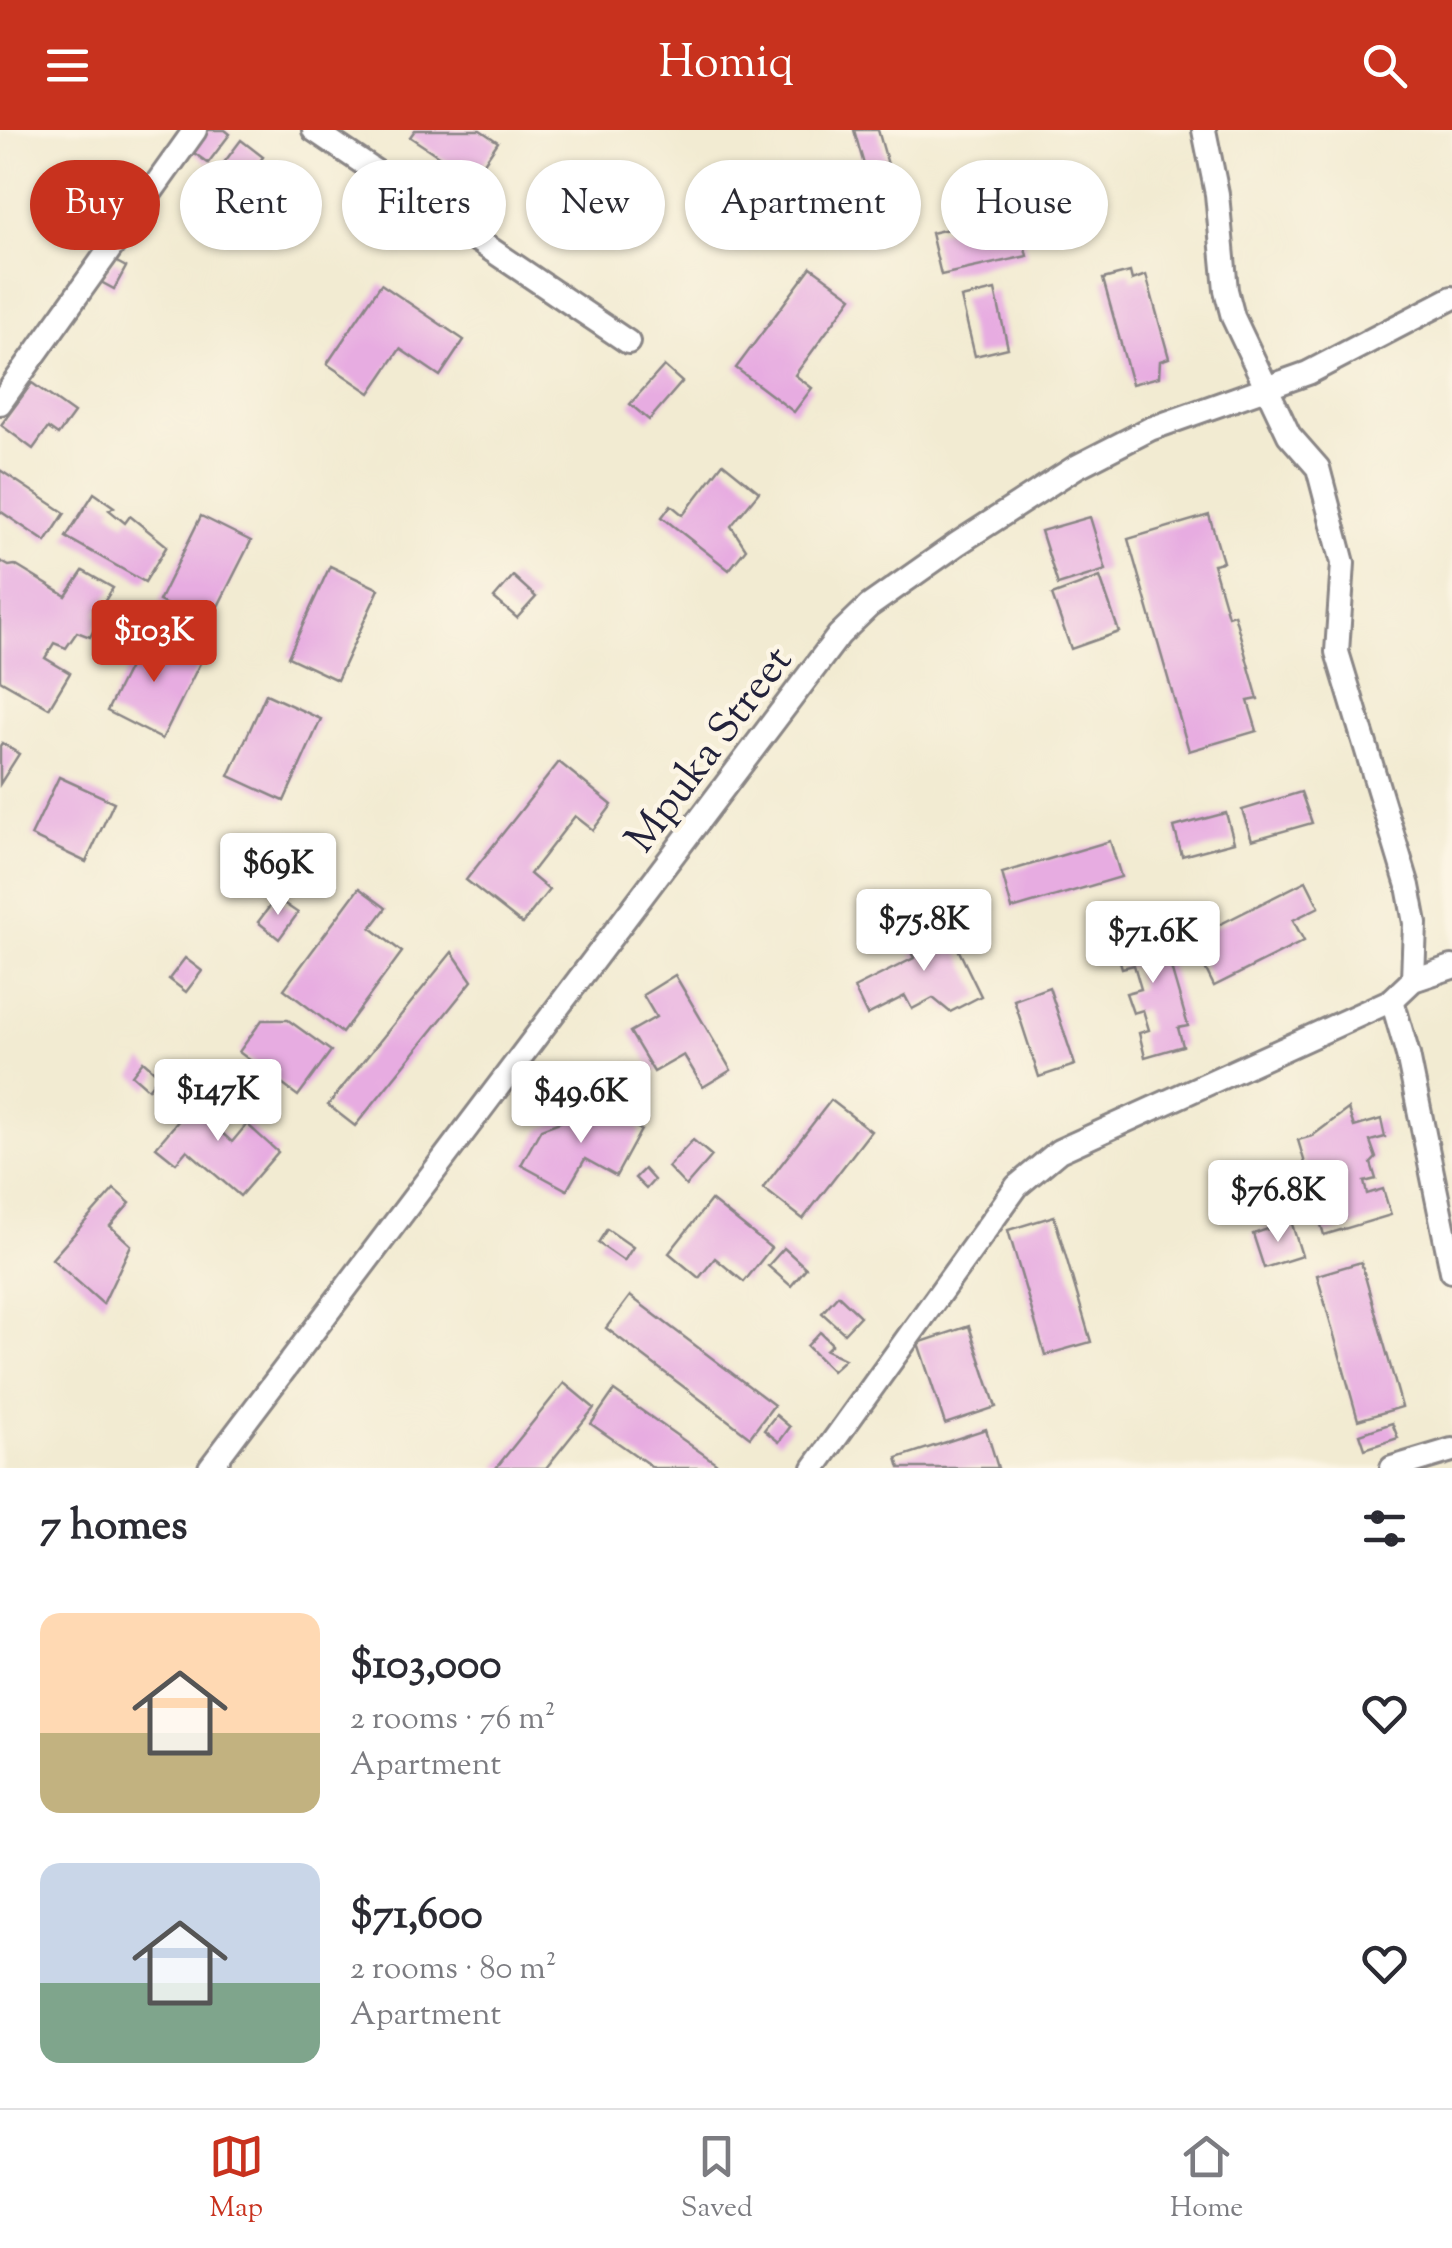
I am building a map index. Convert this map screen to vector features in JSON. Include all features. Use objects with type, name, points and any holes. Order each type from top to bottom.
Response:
[{"type":"street","points":[[0,403],[196,130]]},
{"type":"street","points":[[314,130],[628,342]]},
{"type":"street","points":[[1204,130],[1218,194],[1226,290],[1247,349],[1289,435],[1318,468],[1343,563],[1337,652],[1408,886],[1416,923],[1414,980]]},
{"type":"street","name":"Mpuka Street","points":[[210,1468],[839,635],[869,606],[956,544],[1076,468],[1150,429],[1308,373],[1452,298]]},
{"type":"street","points":[[814,1468],[1017,1186],[1036,1168],[1059,1151],[1392,1000],[1414,980],[1452,967]]},
{"type":"street","points":[[1392,1000],[1408,1055],[1452,1271]]},
{"type":"street","points":[[1392,1468],[1452,1450]]},
{"type":"building","points":[[206,130],[225,130],[230,134],[210,160],[190,150]]},
{"type":"building","points":[[415,130],[480,130],[498,142],[486,160],[444,160],[410,137]]},
{"type":"building","points":[[854,130],[878,130],[887,160],[863,160]]},
{"type":"building","points":[[241,140],[263,157],[261,160],[226,160]]},
{"type":"building","points":[[941,231],[941,250],[1026,250],[1027,256],[941,275],[931,233]]},
{"type":"building","points":[[113,260],[126,267],[114,289],[101,282]]},
{"type":"building","points":[[811,267],[852,297],[795,375],[812,388],[794,412],[736,368]]},
{"type":"building","points":[[1130,272],[1132,280],[1146,275],[1169,358],[1160,361],[1159,377],[1132,384],[1103,279]]},
{"type":"building","points":[[381,284],[464,340],[440,376],[400,349],[370,393],[327,364]]},
{"type":"building","points":[[995,290],[1008,348],[975,356],[961,298]]},
{"type":"building","points":[[664,366],[682,382],[649,420],[630,404]]},
{"type":"building","points":[[32,383],[74,413],[58,435],[48,428],[33,449],[1,425]]},
{"type":"building","points":[[723,463],[759,492],[731,526],[746,549],[729,570],[662,517],[671,505],[683,515]]},
{"type":"building","points":[[0,470],[65,513],[46,542],[0,511]]},
{"type":"building","points":[[94,493],[114,507],[109,510],[125,523],[130,516],[167,546],[145,582],[66,537]]},
{"type":"building","points":[[1209,515],[1223,562],[1213,564],[1228,616],[1234,614],[1258,699],[1248,701],[1257,731],[1189,751],[1128,539]]},
{"type":"building","points":[[201,516],[251,541],[208,626],[159,601]]},
{"type":"building","points":[[1090,517],[1106,570],[1058,585],[1041,531]]},
{"type":"building","points":[[0,561],[15,565],[66,596],[83,571],[113,588],[96,615],[101,617],[90,637],[77,632],[66,648],[54,643],[45,658],[70,673],[49,708],[0,680]]},
{"type":"building","points":[[330,566],[379,589],[337,680],[288,657]]},
{"type":"building","points":[[513,576],[536,597],[517,618],[494,598]]},
{"type":"building","points":[[1100,577],[1119,632],[1071,649],[1052,595]]},
{"type":"building","points":[[147,631],[202,659],[162,739],[107,711]]},
{"type":"building","points":[[266,694],[321,719],[284,801],[229,776]]},
{"type":"building","points":[[2,743],[19,754],[0,784],[0,746]]},
{"type":"building","points":[[559,762],[612,805],[593,830],[575,816],[530,874],[549,890],[522,924],[466,880]]},
{"type":"building","points":[[59,777],[114,802],[86,862],[31,836]]},
{"type":"building","points":[[1301,792],[1312,823],[1252,840],[1242,810]]},
{"type":"building","points":[[1226,813],[1234,842],[1182,856],[1174,827]]},
{"type":"building","points":[[1110,841],[1121,877],[1012,909],[1002,873]]},
{"type":"building","points":[[1306,881],[1319,907],[1293,920],[1304,941],[1214,986],[1191,939]]},
{"type":"building","points":[[359,888],[386,908],[371,928],[402,952],[342,1033],[284,989]]},
{"type":"building","points":[[276,898],[298,913],[279,939],[258,922]]},
{"type":"building","points":[[1156,916],[1188,1026],[1178,1028],[1183,1046],[1145,1057],[1139,1033],[1149,1030],[1143,1010],[1133,1013],[1126,993],[1141,989],[1134,965],[1122,968],[1116,948],[1126,945],[1121,927]]},
{"type":"building","points":[[943,918],[981,996],[950,1012],[933,998],[912,1009],[905,996],[867,1015],[854,988],[914,958],[903,937]]},
{"type":"building","points":[[452,952],[472,981],[355,1126],[328,1105]]},
{"type":"building","points":[[185,958],[202,971],[186,992],[169,979]]},
{"type":"building","points":[[675,975],[731,1070],[703,1087],[684,1055],[654,1072],[630,1032],[656,1017],[643,995]]},
{"type":"building","points":[[1049,987],[1075,1065],[1039,1077],[1014,1000]]},
{"type":"building","points":[[262,1020],[288,1020],[331,1051],[298,1096],[239,1052]]},
{"type":"building","points":[[143,1061],[159,1075],[148,1089],[132,1075]]},
{"type":"building","points":[[209,1085],[230,1103],[212,1124],[232,1142],[247,1124],[278,1152],[240,1196],[187,1150],[176,1163],[156,1147]]},
{"type":"building","points":[[831,1100],[871,1131],[803,1219],[763,1188]]},
{"type":"building","points":[[600,1107],[641,1130],[616,1176],[585,1159],[567,1190],[521,1165],[541,1129]]},
{"type":"building","points":[[1348,1109],[1354,1127],[1381,1119],[1385,1137],[1370,1141],[1376,1158],[1371,1163],[1376,1179],[1364,1182],[1367,1194],[1383,1189],[1391,1215],[1324,1235],[1317,1211],[1329,1207],[1320,1177],[1310,1180],[1298,1140],[1312,1136]]},
{"type":"building","points":[[693,1140],[712,1156],[686,1186],[668,1167]]},
{"type":"building","points":[[644,1169],[654,1180],[646,1189],[635,1178]]},
{"type":"building","points":[[114,1189],[130,1203],[110,1226],[131,1245],[103,1304],[52,1259]]},
{"type":"building","points":[[711,1200],[771,1248],[744,1282],[715,1258],[699,1278],[669,1253]]},
{"type":"building","points":[[1054,1216],[1091,1342],[1045,1355],[1008,1230]]},
{"type":"building","points":[[1291,1221],[1302,1256],[1264,1268],[1253,1234]]},
{"type":"building","points":[[607,1229],[633,1247],[624,1261],[598,1243]]},
{"type":"building","points":[[784,1248],[806,1268],[791,1286],[768,1266]]},
{"type":"building","points":[[1361,1262],[1402,1407],[1358,1420],[1317,1275]]},
{"type":"building","points":[[838,1295],[860,1316],[844,1333],[822,1313]]},
{"type":"building","points":[[630,1296],[774,1405],[750,1437],[606,1328]]},
{"type":"building","points":[[969,1326],[996,1407],[945,1424],[918,1343]]},
{"type":"building","points":[[820,1332],[832,1344],[826,1350],[845,1359],[832,1371],[807,1346]]},
{"type":"building","points":[[564,1383],[594,1408],[546,1468],[496,1468]]},
{"type":"building","points":[[614,1391],[716,1463],[713,1468],[654,1468],[591,1424]]},
{"type":"building","points":[[776,1415],[790,1427],[779,1442],[764,1430]]},
{"type":"building","points":[[1392,1423],[1398,1438],[1365,1449],[1360,1434]]},
{"type":"building","points":[[986,1429],[998,1468],[900,1468],[897,1458]]}]
